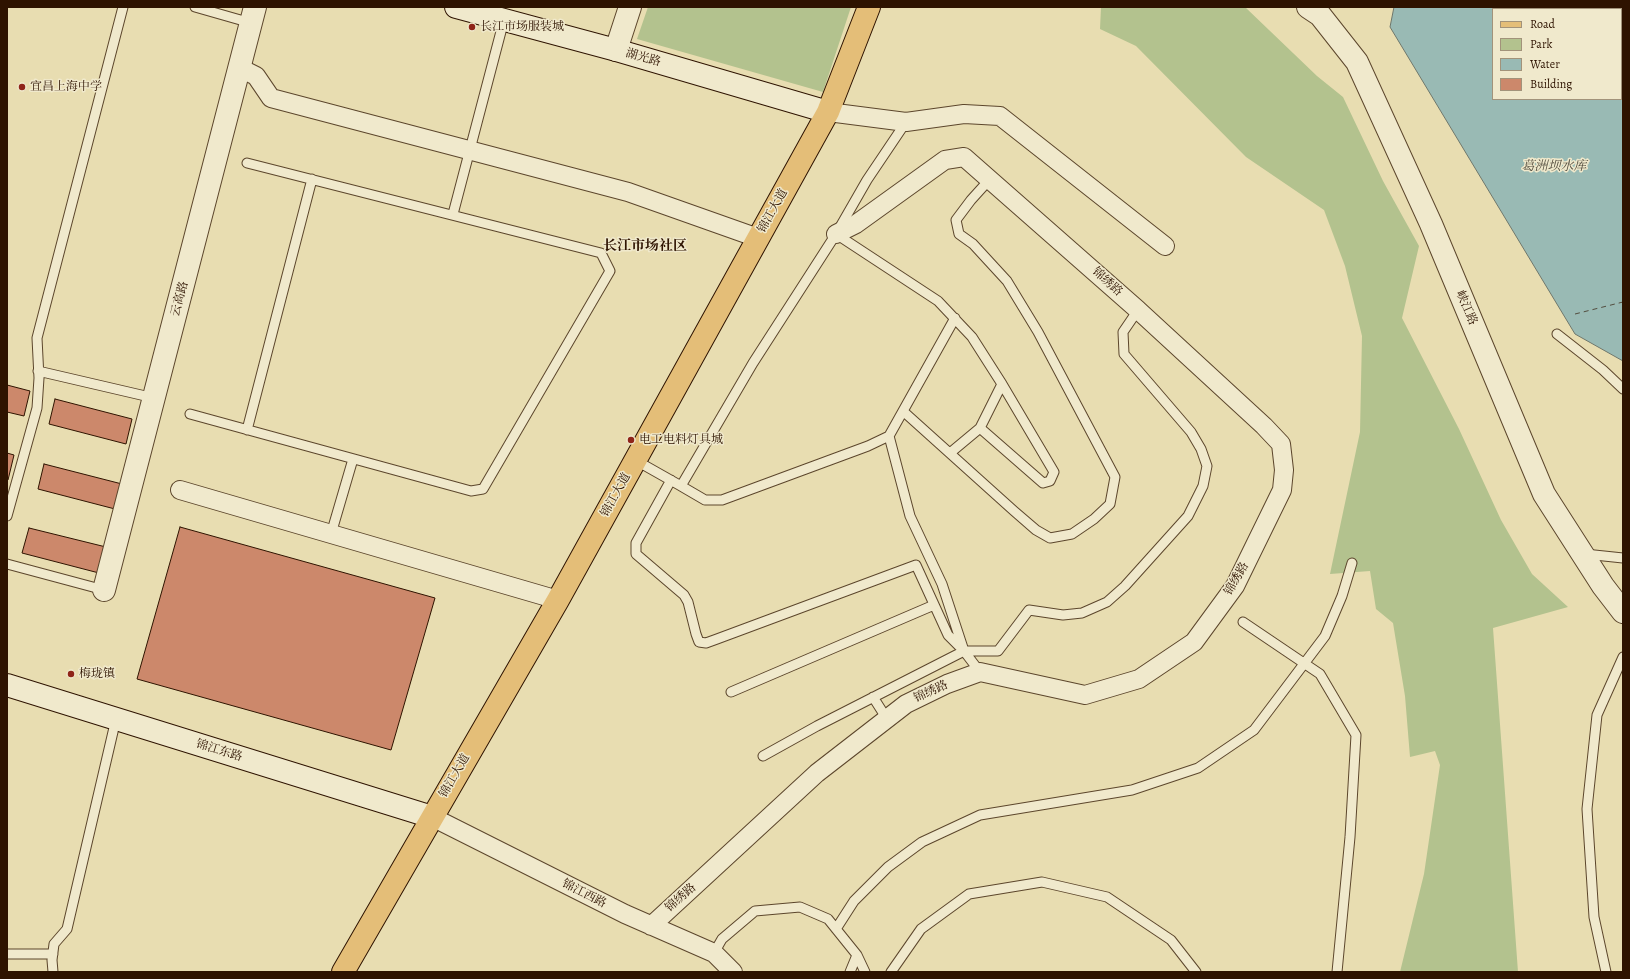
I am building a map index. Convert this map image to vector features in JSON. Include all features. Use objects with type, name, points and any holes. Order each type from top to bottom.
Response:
[{"type":"main road","name":"锦江大道","points":[[342,972],[558,600],[828,112],[869,7]]},
{"type":"street","name":"湖光路","points":[[456,7],[616,50],[828,112]]},
{"type":"street","points":[[616,50],[630,7]]},
{"type":"street","name":"峡江路","points":[[1311,8],[1320,15],[1357,62],[1430,224],[1544,494],[1623,612]]},
{"type":"street","name":"云高路","points":[[104,590],[253,15]]},
{"type":"street","points":[[240,68],[256,76],[271,98],[628,192],[758,238]]},
{"type":"street","points":[[828,112],[906,122],[964,114],[1000,116],[1164,246]]},
{"type":"street","name":"锦绣路","points":[[651,926],[817,773],[906,704],[947,684],[980,672],[1085,695],[1139,679],[1194,642],[1235,586],[1282,490],[1284,470],[1281,444],[1264,426],[1138,310],[964,157],[945,160],[856,224],[836,234]]},
{"type":"street","points":[[180,490],[558,600]]},
{"type":"street","name":"锦江东路","points":[[7,685],[432,817]]},
{"type":"street","name":"锦江西路","points":[[432,817],[625,914],[714,953],[733,972]]},
{"type":"lane","points":[[7,516],[37,408],[37,338],[123,7]]},
{"type":"lane","points":[[195,7],[253,15]]},
{"type":"lane","points":[[453,214],[504,20]]},
{"type":"lane","points":[[681,486],[753,363],[836,234],[867,180],[906,122]]},
{"type":"lane","points":[[190,414],[471,491],[482,489],[610,271],[600,253],[453,214],[247,163]]},
{"type":"lane","points":[[247,430],[312,179]]},
{"type":"lane","points":[[904,412],[1025,521],[1050,538],[1072,534],[1094,519],[1110,504],[1115,477],[1038,332],[1007,281],[973,244],[959,234],[956,220],[971,200],[990,179]]},
{"type":"lane","points":[[836,234],[938,301],[972,337],[1002,384],[1054,472],[1050,481],[1043,483],[980,428]]},
{"type":"lane","points":[[763,756],[817,726],[964,652],[998,651],[1030,610],[1063,615],[1082,612],[1107,602],[1125,586],[1188,516],[1203,486],[1207,466],[1201,449],[1191,432],[1124,354],[1123,332],[1138,310]]},
{"type":"lane","points":[[635,460],[704,500],[722,500],[868,446],[889,436],[904,412],[955,318]]},
{"type":"lane","points":[[1557,334],[1603,370],[1623,389]]},
{"type":"lane","points":[[38,370],[154,398]]},
{"type":"lane","points":[[950,453],[980,428],[1002,384]]},
{"type":"lane","points":[[889,436],[910,516],[942,584],[964,652]]},
{"type":"lane","points":[[331,534],[353,459]]},
{"type":"lane","points":[[671,480],[636,543],[636,554],[684,595],[688,602],[699,642],[706,643],[717,640],[916,565],[948,635],[980,672]]},
{"type":"lane","points":[[1583,554],[1623,558]]},
{"type":"lane","points":[[836,929],[854,901],[888,867],[922,842],[980,815],[1132,790],[1198,768],[1254,730],[1326,636],[1342,596],[1352,563]]},
{"type":"lane","points":[[7,564],[104,590]]},
{"type":"lane","points":[[731,692],[934,604]]},
{"type":"lane","points":[[1243,622],[1320,674],[1356,735],[1350,837],[1337,972]]},
{"type":"lane","points":[[1606,972],[1594,917],[1587,809],[1597,715],[1623,657]]},
{"type":"lane","points":[[874,698],[888,719]]},
{"type":"lane","points":[[53,972],[54,944],[67,928],[116,719]]},
{"type":"lane","points":[[891,972],[921,929],[968,894],[1042,882],[1107,897],[1171,940],[1196,972]]},
{"type":"lane","points":[[714,953],[722,939],[755,912],[800,907],[828,919],[857,955],[865,972]]},
{"type":"lane","points":[[7,954],[53,954]]},
{"type":"lane","points":[[850,972],[857,955]]},
{"type":"green space","points":[[648,7],[851,7],[823,92],[637,39]]},
{"type":"green space","points":[[1101,7],[1245,7],[1317,76],[1343,97],[1383,181],[1419,246],[1402,318],[1459,429],[1501,520],[1532,574],[1568,607],[1493,628],[1518,972],[1400,972],[1424,874],[1440,765],[1435,751],[1410,757],[1405,696],[1393,623],[1376,609],[1370,571],[1330,574],[1360,432],[1362,336],[1345,266],[1324,210],[1246,157],[1136,46],[1100,29]]},
{"type":"water","name":"葛洲坝水库","points":[[1394,7],[1623,7],[1623,361],[1575,334],[1390,27]]},
{"type":"building","points":[[7,385],[30,391],[24,416],[7,412]]},
{"type":"building","points":[[55,399],[132,419],[126,444],[49,424]]},
{"type":"building","points":[[7,453],[14,455],[8,480],[7,480]]},
{"type":"building","points":[[44,464],[122,484],[115,509],[38,489]]},
{"type":"building","points":[[180,527],[435,598],[391,750],[137,679]]},
{"type":"building","points":[[29,528],[106,547],[99,573],[22,553]]},
{"type":"ferry route","points":[[1575,314],[1623,302]]},
{"type":"place","name":"长江市场服装城","points":[[472,27]]},
{"type":"place","name":"宜昌上海中学","points":[[22,87]]},
{"type":"place","name":"电工电料灯具城","points":[[631,440]]},
{"type":"place","name":"梅珑镇","points":[[71,674]]},
{"type":"district","name":"长江市场社区","points":[[645,247]]}]
